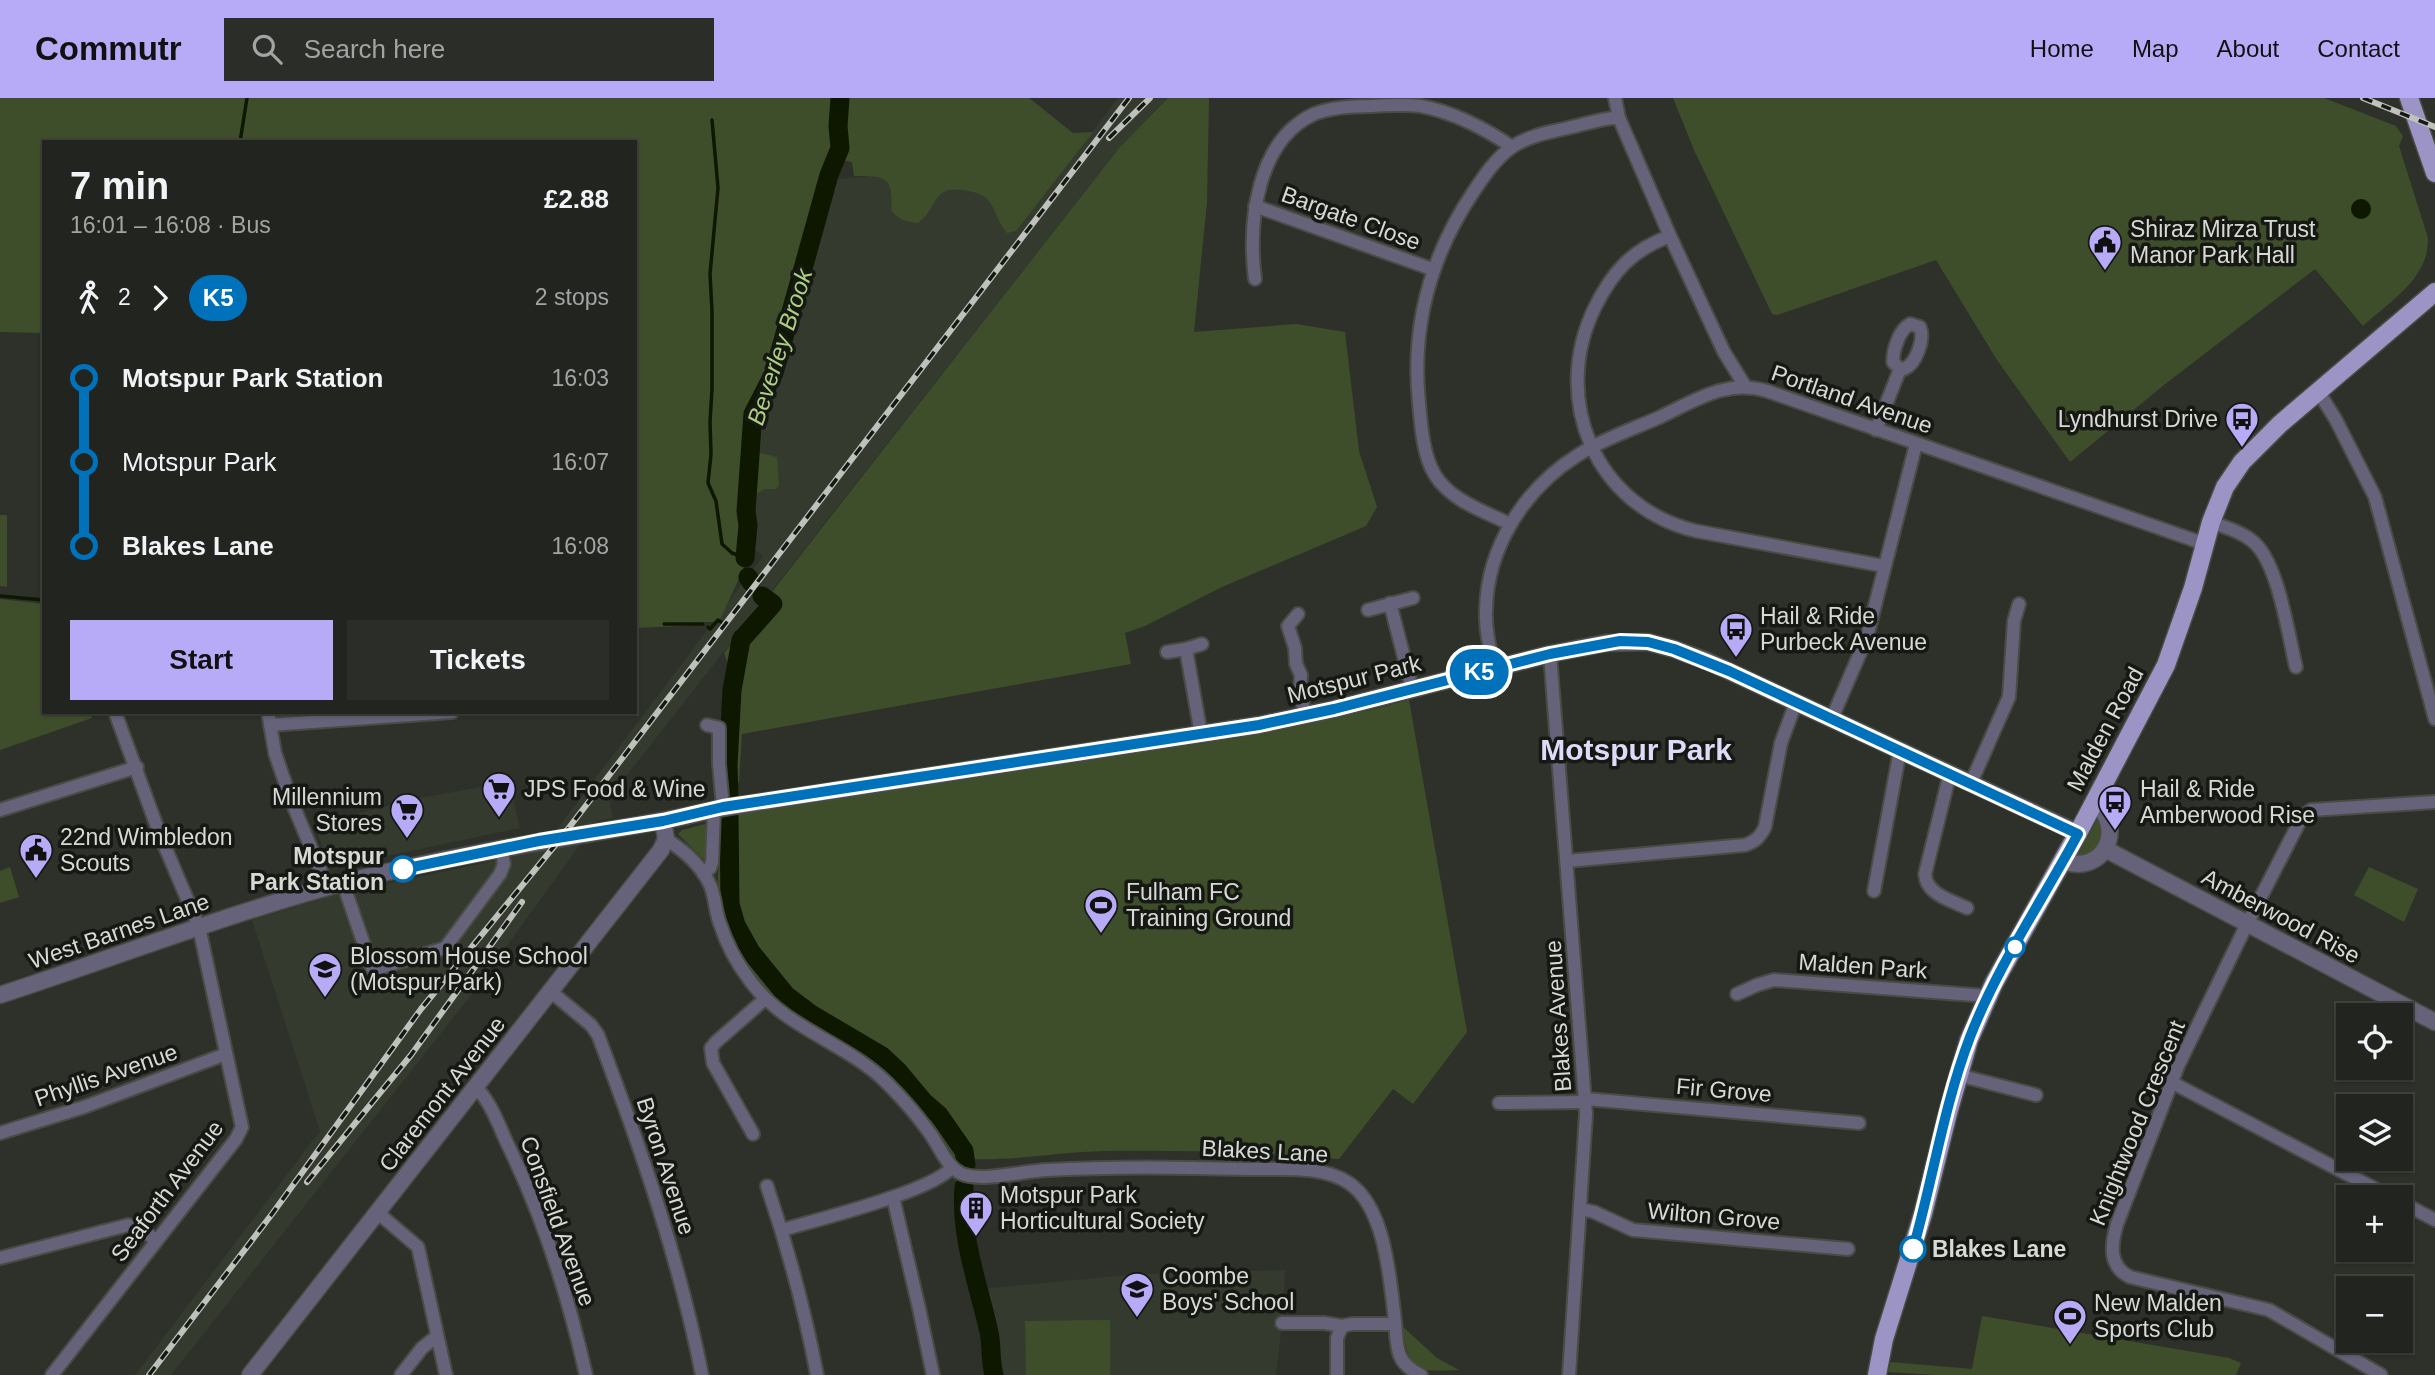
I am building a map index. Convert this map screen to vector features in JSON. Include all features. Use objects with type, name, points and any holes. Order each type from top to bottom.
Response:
[{"type":"main road","points":[[2409,98],[2435,173]]},
{"type":"main road","name":"Malden Road","points":[[1877,1375],[1884,1339],[1923,1214],[1958,1075],[1987,996],[2095,803],[2166,665],[2185,613],[2211,522],[2225,487],[2242,461],[2280,424],[2435,292]]},
{"type":"street","name":"Portland Avenue","points":[[1615,98],[1619,118],[1670,236],[1724,352],[1745,386],[2205,544]]},
{"type":"street","name":"Bargate Close","points":[[1255,279],[1252,261],[1255,206],[1269,162],[1287,133],[1316,113],[1334,109],[1402,104],[1421,106],[1463,121],[1512,147]]},
{"type":"street","points":[[1510,524],[1475,507],[1445,487],[1429,462],[1420,412],[1416,359],[1421,311],[1432,269],[1468,199],[1495,162],[1512,147],[1544,134],[1619,118]]},
{"type":"street","name":"Bargate Close","points":[[1255,206],[1432,269]]},
{"type":"street","points":[[1670,236],[1646,246],[1626,261],[1604,289],[1586,328],[1578,359],[1578,387],[1582,417],[1591,447],[1604,469],[1628,497],[1647,512],[1671,523],[1696,531],[1884,566]]},
{"type":"street","points":[[1876,430],[1900,369]]},
{"type":"street","points":[[1495,668],[1486,622],[1486,596],[1496,558],[1510,524],[1525,502],[1550,475],[1591,447],[1724,388],[1745,386]]},
{"type":"street","points":[[2318,391],[2336,420],[2375,497],[2435,719]]},
{"type":"street","points":[[1832,718],[1863,648],[1916,444]]},
{"type":"street","points":[[2211,522],[2252,540],[2267,557],[2296,667]]},
{"type":"street","points":[[1368,610],[1413,598]]},
{"type":"street","points":[[1390,603],[1412,688]]},
{"type":"street","points":[[1971,783],[2009,697],[2014,621],[2019,604]]},
{"type":"street","points":[[1298,614],[1288,626],[1301,675],[1300,691],[1305,715]]},
{"type":"street","name":"Motspur Park","points":[[722,808],[1201,734],[1305,715],[1550,654],[1620,641],[1648,642],[1707,661],[2078,834]]},
{"type":"street","points":[[1167,652],[1202,644]]},
{"type":"street","points":[[1185,649],[1201,734]]},
{"type":"street","name":"Blakes Avenue","points":[[1550,654],[1586,1101],[1569,1375]]},
{"type":"street","points":[[1567,861],[1754,842],[1765,827],[1781,743],[1796,702]]},
{"type":"street","name":"Seaforth Avenue","points":[[52,1375],[240,1133],[241,1121],[199,928],[160,835],[116,714]]},
{"type":"street","points":[[400,714],[269,719],[275,753],[291,800],[336,885],[372,968],[445,948],[500,874],[504,864],[501,848]]},
{"type":"street","points":[[704,873],[712,862],[722,808],[719,728],[708,725]]},
{"type":"street","points":[[1874,891],[1900,750]]},
{"type":"street","points":[[0,810],[137,767]]},
{"type":"street","points":[[1950,773],[1924,874],[1925,881],[1934,892],[1967,908]]},
{"type":"street","points":[[2063,861],[2080,866],[2089,863],[2105,849],[2110,831],[2108,820],[2103,809],[2095,803]]},
{"type":"street","name":"Knightwood Crescent","points":[[2381,1375],[2269,1310],[2141,1280],[2122,1273],[2113,1259],[2112,1244],[2117,1224],[2171,1082],[2247,923],[2306,813],[2321,809],[2435,803]]},
{"type":"street","name":"West Barnes Lane","points":[[0,995],[336,885],[501,848],[663,821],[722,808]]},
{"type":"street","points":[[663,821],[666,839],[704,873],[710,885],[718,919],[732,951],[751,983],[786,1017],[865,1063],[887,1083],[930,1133],[952,1167],[943,1176],[893,1198],[782,1230]]},
{"type":"street","name":"Claremont Avenue","points":[[250,1375],[661,850],[666,839]]},
{"type":"street","name":"Amberwood Rise","points":[[2105,849],[2433,1017]]},
{"type":"street","name":"Malden Park","points":[[1737,995],[1774,980],[1987,996]]},
{"type":"street","name":"Byron Avenue","points":[[550,991],[591,1025],[598,1035],[663,1219],[680,1278],[702,1375]]},
{"type":"street","points":[[753,1134],[713,1063],[711,1048],[765,999]]},
{"type":"street","name":"Phyllis Avenue","points":[[0,1133],[84,1107],[226,1054]]},
{"type":"street","points":[[1958,1075],[2036,1095]]},
{"type":"street","points":[[2171,1082],[2368,1185]]},
{"type":"street","name":"Consfield Avenue","points":[[475,1087],[489,1104],[518,1164],[550,1245],[562,1280],[586,1375]]},
{"type":"street","name":"Fir Grove","points":[[1499,1103],[1586,1101],[1860,1123]]},
{"type":"street","name":"Blakes Lane","points":[[952,1167],[964,1174],[984,1176],[1043,1170],[1134,1167],[1312,1171],[1338,1177],[1360,1192],[1374,1217],[1387,1262],[1399,1353],[1410,1370],[1421,1375]]},
{"type":"street","points":[[767,1186],[782,1230],[817,1375]]},
{"type":"street","points":[[893,1198],[933,1375]]},
{"type":"street","points":[[2413,1208],[2435,1220]]},
{"type":"street","name":"Wilton Grove","points":[[1581,1209],[1633,1230],[1848,1249]]},
{"type":"street","points":[[377,1213],[418,1247],[446,1375]]},
{"type":"street","points":[[0,1258],[128,1225],[141,1228],[156,1241]]},
{"type":"street","points":[[1282,1323],[1342,1326],[1395,1324]]},
{"type":"street","points":[[1337,1375],[1337,1338],[1342,1326]]},
{"type":"street","points":[[401,1375],[422,1348],[438,1336]]},
{"type":"shaded area","points":[[1118,98],[1168,98],[1120,147],[609,798],[613,818],[597,821],[472,994],[171,1375],[135,1375],[320,1131],[252,920],[338,894],[536,852],[558,828],[763,556],[752,548],[754,448],[838,179],[887,174],[1040,200]]},
{"type":"shaded area","points":[[2361,199],[2368,202],[2371,209],[2368,216],[2361,219],[2354,216],[2351,209],[2354,202]]},
{"type":"shaded area","points":[[509,782],[520,828],[330,868],[316,829],[353,815],[413,799]]},
{"type":"shaded area","name":"Coombe Boys' School","points":[[1285,1270],[1276,1375],[1000,1375],[988,1288],[1139,1274]]},
{"type":"green space","points":[[0,98],[1029,98],[1073,133],[1093,132],[1016,231],[1007,233],[988,200],[982,195],[963,190],[942,193],[918,223],[903,220],[891,210],[891,190],[885,180],[873,176],[854,176],[852,162],[840,160],[838,179],[799,309],[763,414],[760,453],[777,457],[779,485],[776,489],[765,489],[755,495],[753,548],[719,622],[705,622],[703,625],[637,628],[637,140],[42,140],[42,333],[0,332]]},
{"type":"green space","points":[[1168,98],[1209,98],[1207,202],[1194,332],[1296,324],[1345,332],[1359,451],[1377,507],[1366,526],[1222,587],[1145,626],[1125,633],[1131,664],[742,734],[739,782],[736,785],[726,785],[724,765],[731,672],[724,653],[1120,147]]},
{"type":"green space","points":[[1673,98],[2324,98],[2396,126],[2403,136],[2399,146],[2428,238],[2427,253],[2422,266],[2406,288],[2363,326],[2315,269],[2164,385],[2070,462],[1997,360],[1936,260],[1777,315],[1772,314],[1694,150]]},
{"type":"green space","points":[[0,515],[7,515],[7,587],[0,586]]},
{"type":"green space","points":[[0,599],[42,604],[42,714],[91,714],[92,718],[0,750]]},
{"type":"green space","name":"Fulham FC Training Ground","points":[[1409,700],[1467,1032],[1413,1104],[1393,1089],[1339,1159],[1163,1151],[1104,1151],[992,1159],[955,1158],[918,1106],[884,1071],[855,1049],[800,1017],[768,990],[743,957],[725,920],[718,879],[723,816],[1237,738]]},
{"type":"green space","points":[[2098,818],[2104,820],[2100,848],[2081,859],[2078,855]]},
{"type":"green space","points":[[705,824],[708,828],[706,858],[703,859],[678,834],[682,830]]},
{"type":"green space","points":[[10,867],[19,897],[0,903],[0,871]]},
{"type":"green space","points":[[2369,867],[2418,889],[2404,922],[2354,895]]},
{"type":"green space","name":"New Malden Sports Club","points":[[1982,1316],[2229,1358],[2241,1363],[2236,1375],[1936,1375],[1888,1372],[1891,1362],[1972,1369]]},
{"type":"green space","points":[[1110,1320],[1110,1375],[1026,1375],[1025,1321]]},
{"type":"green space","points":[[1403,1327],[1437,1358],[1459,1370],[1433,1370],[1417,1366],[1408,1353]]},
{"type":"waterway","points":[[240,140],[247,98]]},
{"type":"waterway","name":"Beverley Brook","points":[[745,558],[753,414],[774,373],[829,175],[840,148],[840,98]]},
{"type":"waterway","points":[[712,120],[718,188],[710,274],[712,389],[708,483],[716,501],[722,544],[732,553],[745,558]]},
{"type":"waterway","name":"Beverley Brook","points":[[748,577],[751,582]]},
{"type":"waterway","points":[[0,596],[42,600]]},
{"type":"waterway","name":"Beverley Brook","points":[[729,797],[732,690],[741,640],[773,604],[762,596]]},
{"type":"waterway","points":[[708,627],[710,629],[718,620],[721,622]]},
{"type":"waterway","points":[[664,624],[703,624]]},
{"type":"waterway","points":[[736,633],[742,639]]},
{"type":"waterway","name":"Beverley Brook","points":[[729,815],[730,904],[736,925],[751,952],[786,995],[811,1014],[882,1056],[899,1072],[924,1102],[939,1115],[964,1151],[966,1165]]},
{"type":"waterway","name":"Beverley Brook","points":[[964,1187],[967,1242],[989,1332],[994,1375]]},
{"type":"railway","points":[[149,1375],[272,1214],[421,1009],[561,838],[1129,98]]},
{"type":"railway","points":[[1109,138],[1150,98]]},
{"type":"railway","points":[[2363,98],[2435,127]]},
{"type":"railway","points":[[307,1182],[411,1055],[522,902]]},
{"type":"bus line","name":"K5","points":[[403,869],[539,841],[663,821],[723,807],[1259,725],[1334,709],[1550,654],[1606,643],[1635,641],[1662,645],[1707,661],[2078,834],[1987,996],[1963,1056],[1913,1249]]},
{"type":"place","name":"Shiraz Mirza Trust Manor Park Hall","points":[[2105,272]]},
{"type":"place","name":"Lyndhurst Drive","points":[[2242,449]]},
{"type":"place","name":"Hail & Ride Purbeck Avenue","points":[[1736,659]]},
{"type":"place","name":"JPS Food & Wine","points":[[499,819]]},
{"type":"place","name":"Hail & Ride Amberwood Rise","points":[[2115,832]]},
{"type":"place","name":"Millennium Stores","points":[[407,840]]},
{"type":"place","name":"Motspur Park Station","points":[[403,869]]},
{"type":"place","name":"22nd Wimbledon Scouts","points":[[36,880]]},
{"type":"place","name":"Fulham FC Training Ground","points":[[1101,935]]},
{"type":"place","name":"Blossom House School (Motspur Park)","points":[[325,999]]},
{"type":"place","name":"Motspur Park Horticultural Society","points":[[976,1238]]},
{"type":"place","name":"Blakes Lane","points":[[1913,1249]]},
{"type":"place","name":"Coombe Boys' School","points":[[1137,1319]]},
{"type":"place","name":"New Malden Sports Club","points":[[2070,1346]]},
{"type":"district","name":"Motspur Park","points":[[1636,750]]}]
